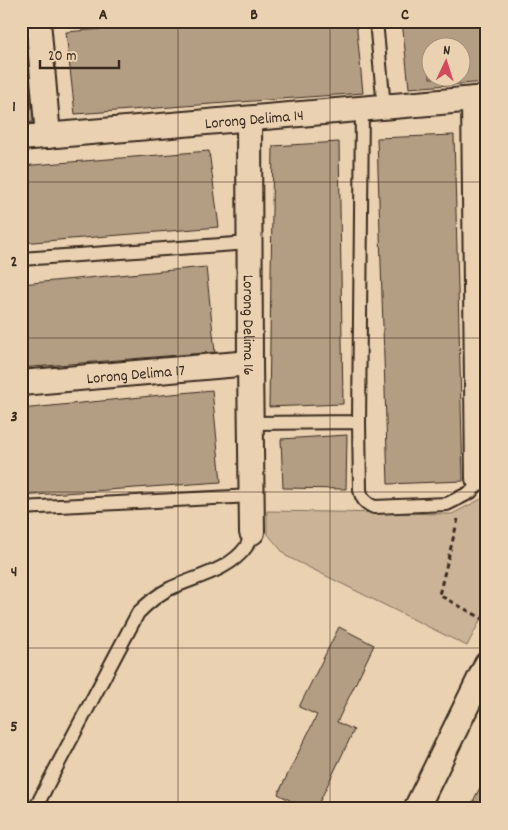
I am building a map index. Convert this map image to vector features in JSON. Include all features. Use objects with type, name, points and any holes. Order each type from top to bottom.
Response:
[{"type":"street","points":[[38,21],[48,136]]},
{"type":"street","points":[[471,487],[480,99]]},
{"type":"street","name":"Lorong Delima 14","points":[[21,138],[480,99]]},
{"type":"street","name":"Lorong Delima 16","points":[[250,119],[252,532]]},
{"type":"street","name":"Lorong Delima 17","points":[[21,383],[250,363]]},
{"type":"street","points":[[416,809],[487,664]]},
{"type":"lane","points":[[376,21],[358,422],[360,490],[362,498],[366,503],[374,506],[447,504],[471,487]]},
{"type":"lane","points":[[21,259],[250,243]]},
{"type":"lane","points":[[251,423],[358,422]]},
{"type":"lane","points":[[21,508],[252,496]]},
{"type":"lane","points":[[35,809],[138,613],[150,600],[167,590],[216,570],[229,562],[248,545],[252,532]]},
{"type":"path","points":[[471,487],[439,595],[487,621]]},
{"type":"shaded area","points":[[487,496],[487,607],[467,646],[286,556],[267,533],[267,511],[452,514]]},
{"type":"building","points":[[198,21],[356,21],[363,93],[75,114],[66,32]]},
{"type":"building","points":[[402,21],[487,21],[487,82],[470,83],[470,38],[420,38],[420,87],[409,88]]},
{"type":"building","points":[[21,35],[27,35],[35,122],[21,123]]},
{"type":"building","points":[[454,135],[463,481],[388,484],[377,138]]},
{"type":"building","points":[[339,142],[343,404],[269,407],[273,146]]},
{"type":"building","points":[[209,151],[219,227],[21,243],[21,166]]},
{"type":"building","points":[[206,267],[215,352],[21,368],[21,284]]},
{"type":"building","points":[[212,390],[221,482],[21,496],[21,409]]},
{"type":"building","points":[[347,435],[346,489],[283,488],[281,439]]},
{"type":"building","points":[[339,627],[374,645],[337,722],[354,730],[316,809],[292,809],[295,803],[278,794],[317,715],[299,707]]},
{"type":"building","points":[[484,780],[487,781],[487,807],[473,801]]},
{"type":"building","points":[[473,801],[487,807],[487,809],[469,809]]}]
